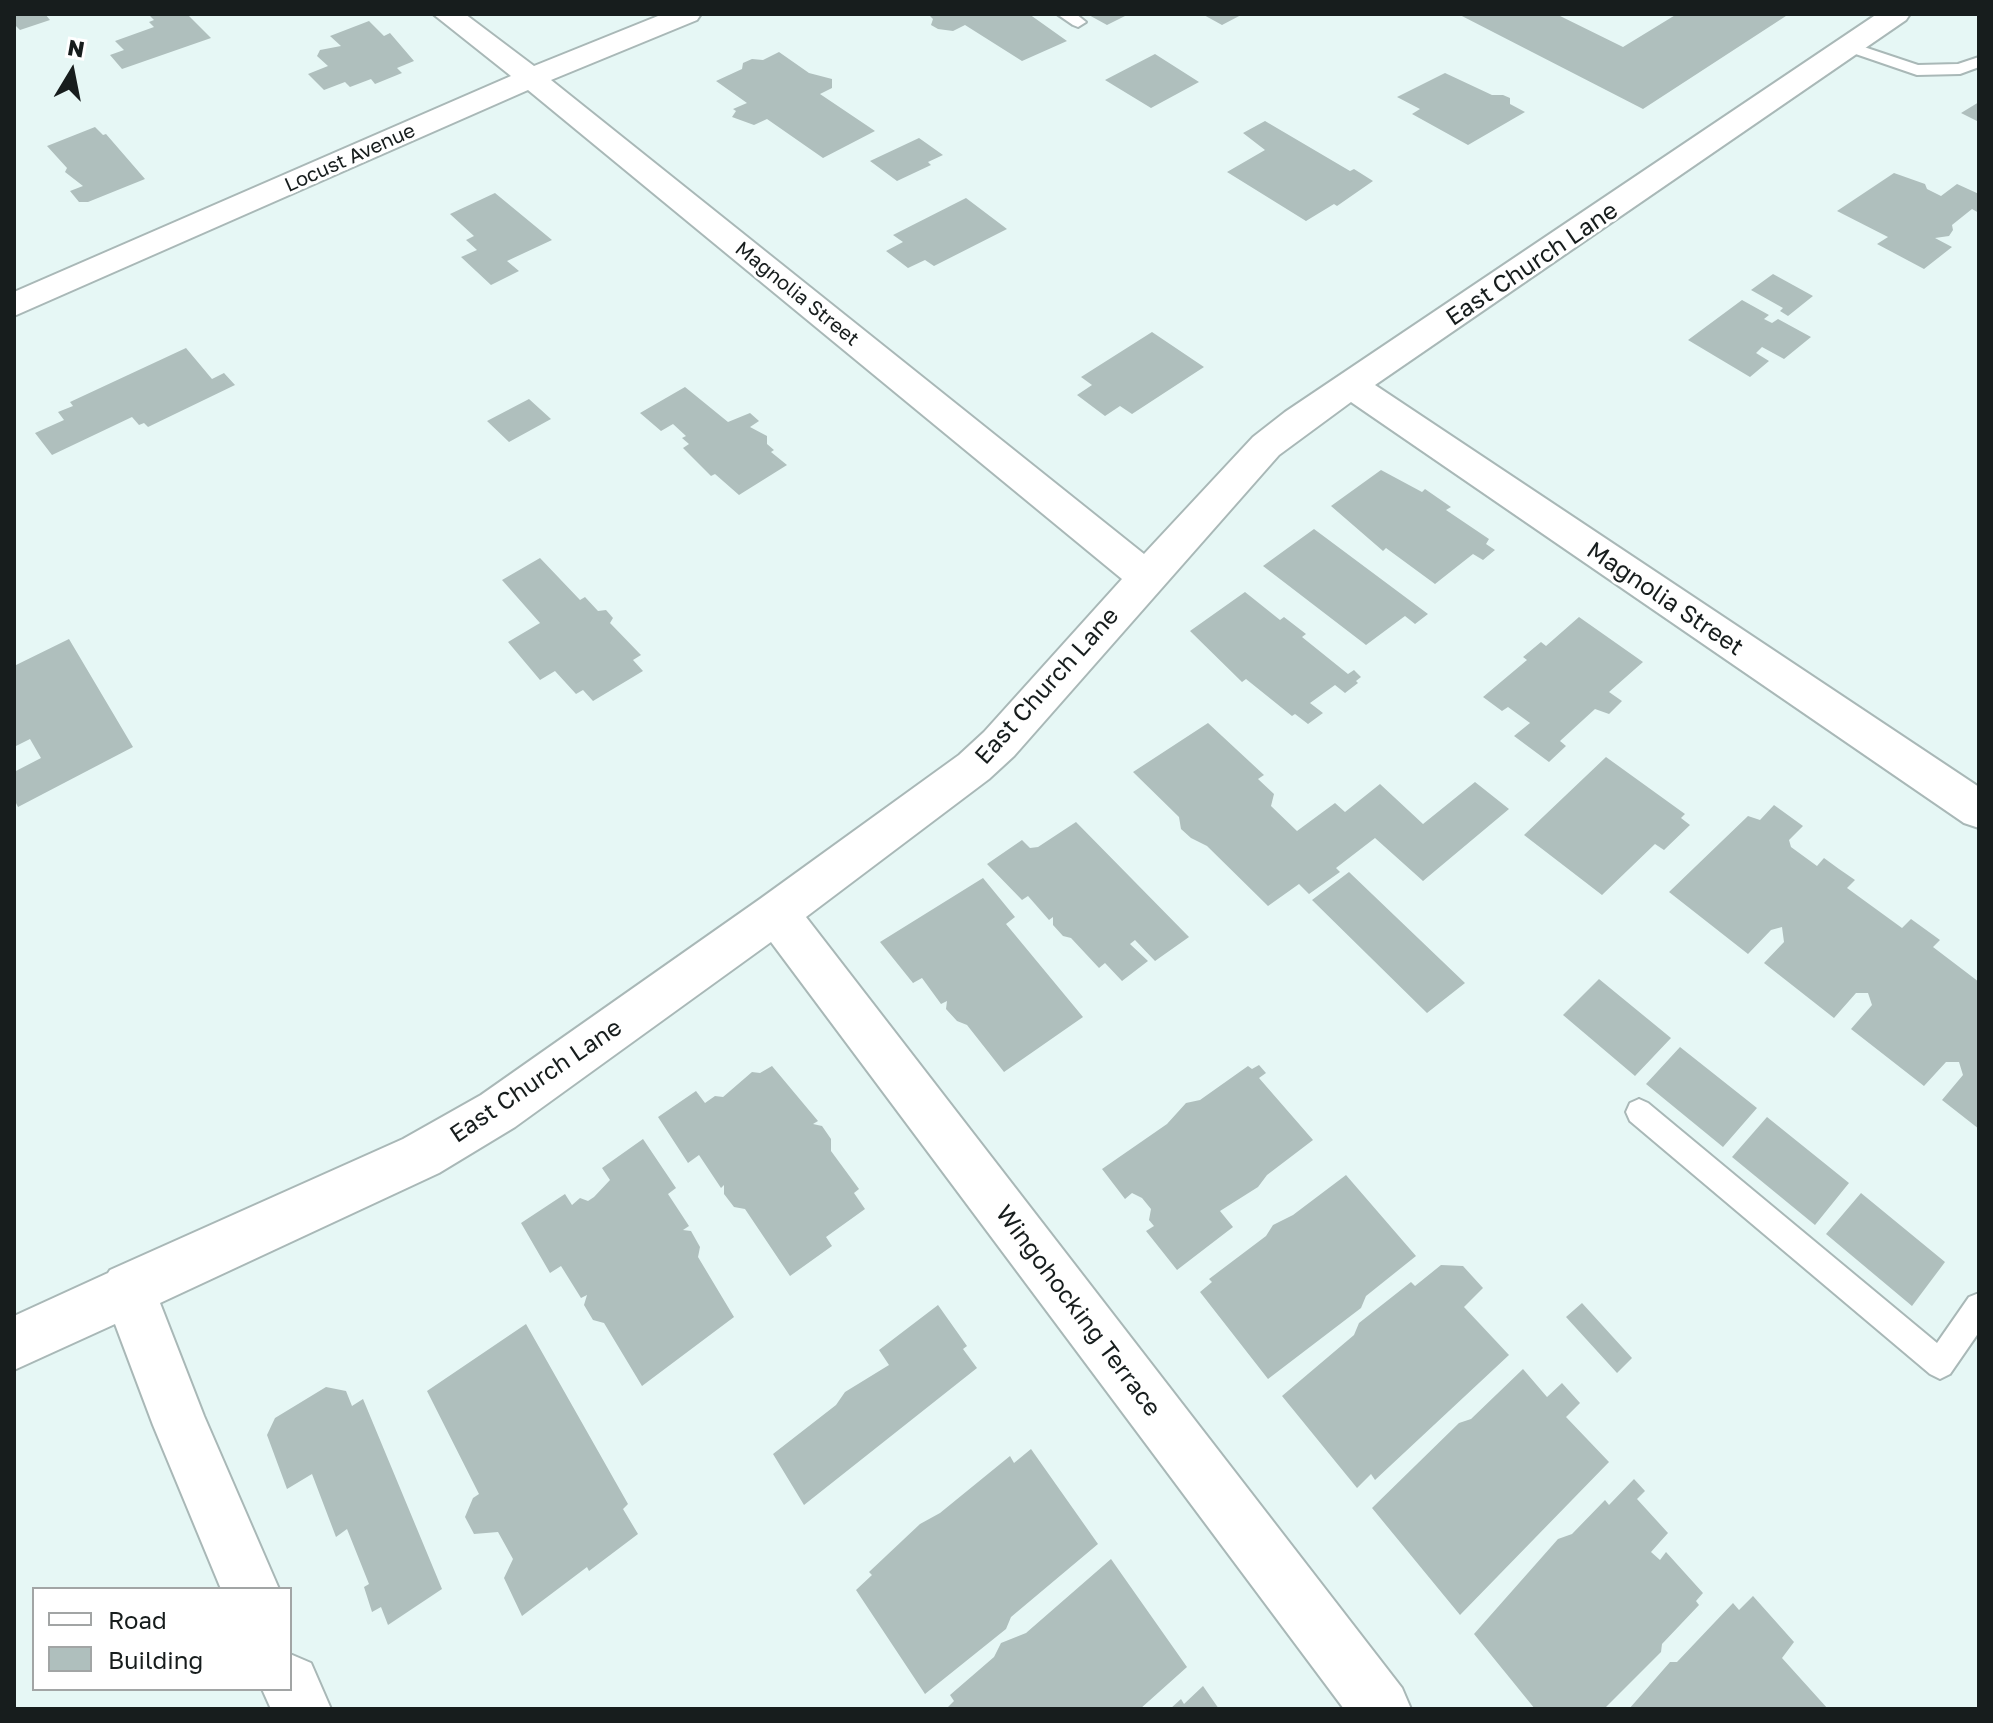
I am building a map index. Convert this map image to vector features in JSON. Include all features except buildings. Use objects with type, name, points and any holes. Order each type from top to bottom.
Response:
[{"type":"street","name":"Magnolia Street","points":[[447,14],[531,78],[1146,577]]},
{"type":"street","name":"Locust Avenue","points":[[14,305],[531,78],[687,14]]},
{"type":"street","name":"East Church Lane","points":[[14,1343],[458,1137],[776,913],[974,767],[999,744],[1266,446],[1298,421],[1896,14]]},
{"type":"street","name":"Magnolia Street","points":[[1352,386],[1979,810]]},
{"type":"street","name":"Wingohocking Terrace","points":[[776,913],[1381,1709]]},
{"type":"street","points":[[128,1288],[180,1425],[249,1587]]},
{"type":"street","points":[[292,1689],[301,1709]]},
{"type":"lane","points":[[1849,47],[1917,70],[1960,69],[1979,62]]},
{"type":"lane","points":[[1639,1112],[1940,1364],[1979,1307]]}]
